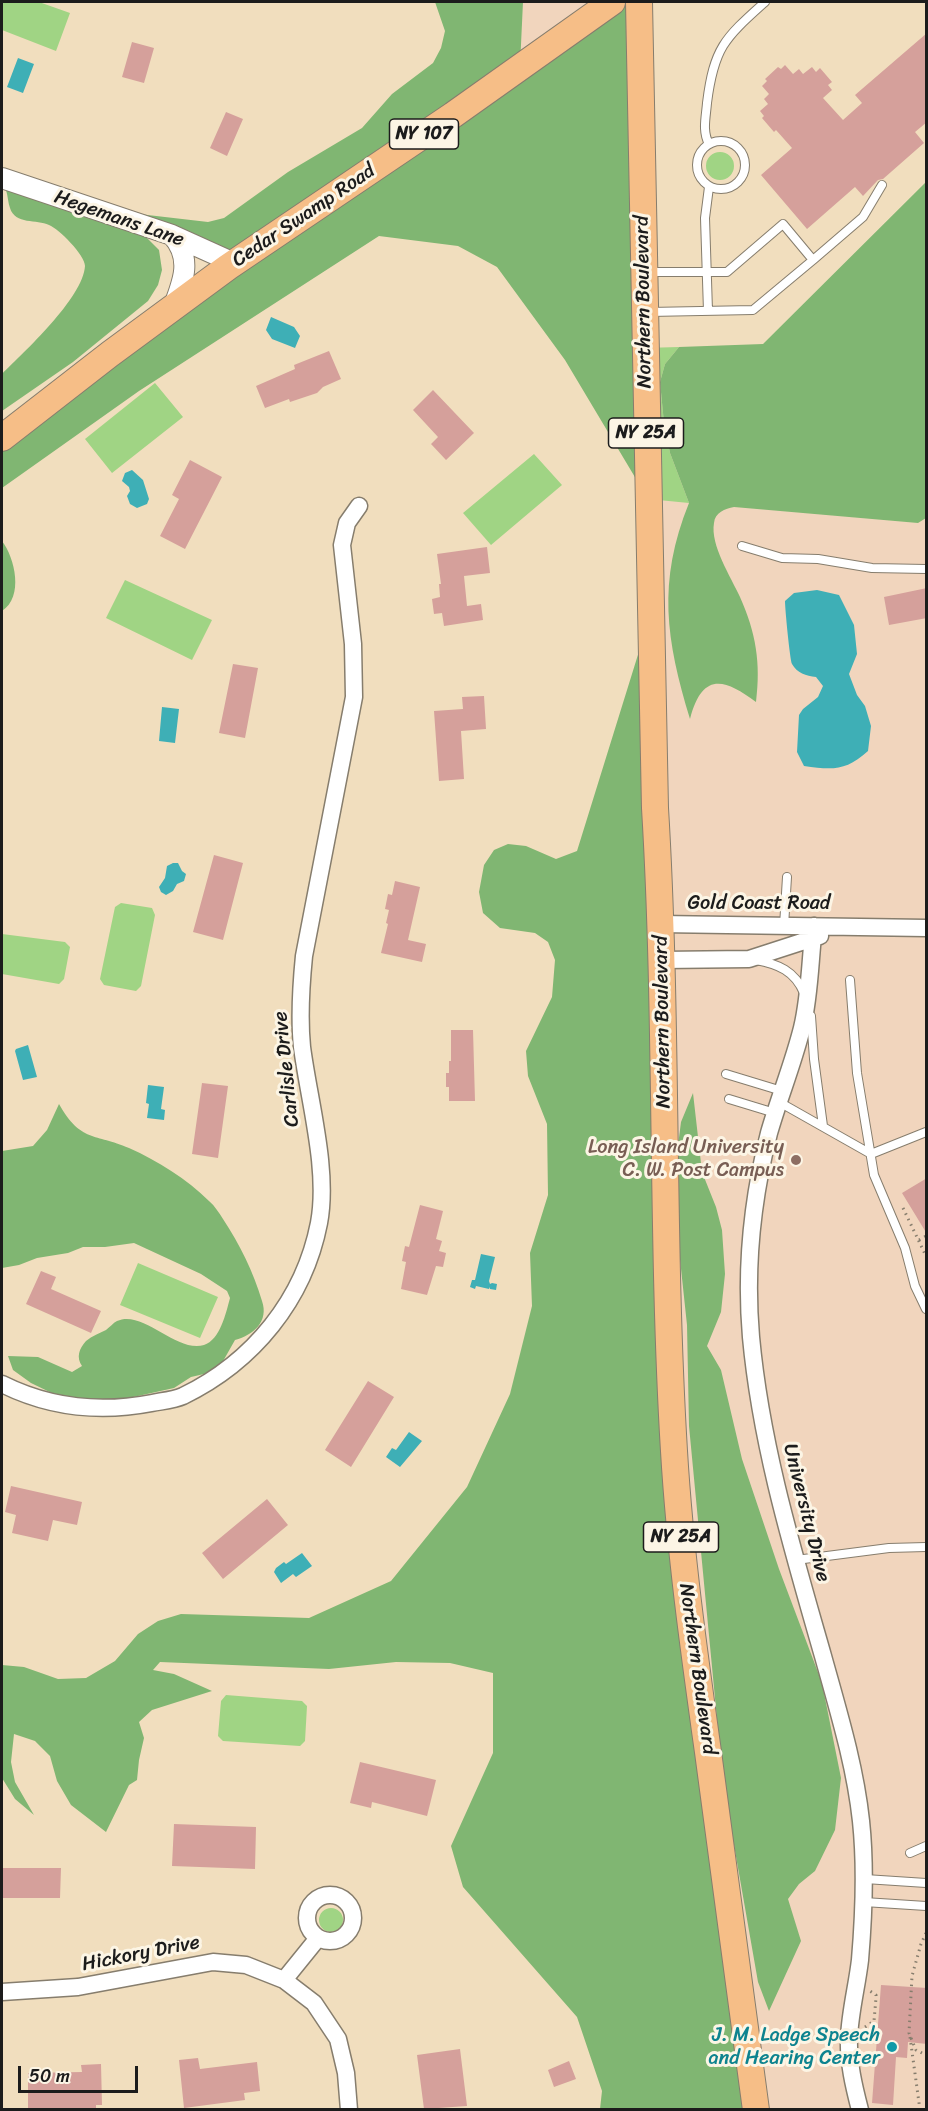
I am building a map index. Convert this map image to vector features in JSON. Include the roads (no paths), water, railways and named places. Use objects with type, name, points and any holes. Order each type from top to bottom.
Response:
[{"type":"main road","name":"Cedar Swamp Road","points":[[2,438],[110,354],[234,263],[453,115],[612,2]]},
{"type":"main road","name":"Northern Boulevard","points":[[639,2],[643,272],[655,808],[662,960],[669,1360],[680,1534],[694,1660],[756,2109]]},
{"type":"street","name":"Hegemans Lane","points":[[2,178],[172,235],[234,263]]},
{"type":"street","points":[[172,235],[179,243],[186,265],[173,308]]},
{"type":"street","name":"Carlisle Drive","points":[[2,1384],[51,1404],[81,1408],[127,1408],[181,1397],[235,1363],[264,1335],[285,1310],[303,1273],[319,1222],[321,1175],[302,1045],[300,998],[304,956],[354,697],[353,644],[342,545],[347,523],[359,506]]},
{"type":"street","name":"Gold Coast Road","points":[[661,924],[784,926],[813,932]]},
{"type":"street","name":"Gold Coast Road","points":[[662,960],[749,959],[813,932],[856,926],[927,928]]},
{"type":"street","name":"University Drive","points":[[813,932],[802,1027],[755,1192],[749,1254],[751,1334],[759,1404],[769,1455],[845,1736],[861,1818],[865,1878],[864,1902],[860,1962],[848,2039],[852,2081],[860,2109]]},
{"type":"street","points":[[284,1980],[318,1938]]},
{"type":"street","name":"Hickory Drive","points":[[2,1992],[78,1987],[213,1962],[246,1965],[284,1980],[314,2002],[338,2039],[346,2073],[349,2109]]},
{"type":"lane","points":[[709,144],[704,129],[715,59],[734,30],[765,2]]},
{"type":"lane","points":[[724,141],[731,143],[742,154],[745,161],[742,177],[732,188],[724,190],[709,187],[696,169],[699,155],[709,144],[724,141]]},
{"type":"lane","points":[[644,312],[753,310],[863,217],[882,185]]},
{"type":"lane","points":[[708,311],[705,218],[709,187]]},
{"type":"lane","points":[[643,272],[727,272],[783,224],[813,260]]},
{"type":"lane","points":[[742,546],[782,558],[818,559],[872,568],[927,569]]},
{"type":"lane","points":[[784,926],[787,877]]},
{"type":"lane","points":[[749,959],[785,969],[808,990],[823,1126]]},
{"type":"lane","points":[[850,980],[857,1073],[874,1175],[905,1248],[915,1286],[927,1309]]},
{"type":"lane","points":[[726,1074],[871,1154]]},
{"type":"lane","points":[[729,1099],[779,1102]]},
{"type":"lane","points":[[871,1154],[927,1132]]},
{"type":"lane","points":[[796,1560],[889,1548],[927,1547]]},
{"type":"lane","points":[[910,1853],[927,1846]]},
{"type":"lane","points":[[865,1878],[927,1883]]},
{"type":"lane","points":[[864,1902],[927,1906]]},
{"type":"water","points":[[18,58],[34,64],[23,93],[7,87]]},
{"type":"water","points":[[271,317],[294,327],[300,336],[295,348],[272,339],[266,330]]},
{"type":"water","points":[[132,470],[143,480],[149,499],[147,504],[137,508],[130,504],[127,496],[130,491],[129,487],[122,481],[125,473]]},
{"type":"water","points":[[817,590],[839,595],[854,625],[857,654],[849,674],[857,695],[865,706],[871,726],[868,751],[860,758],[839,768],[804,766],[797,752],[799,715],[818,697],[823,686],[816,677],[796,670],[792,664],[785,601],[794,593]]},
{"type":"water","points":[[162,707],[179,709],[175,743],[159,741]]},
{"type":"water","points":[[178,863],[186,874],[184,881],[177,884],[173,891],[166,895],[159,887],[165,878],[167,866]]},
{"type":"water","points":[[28,1045],[37,1077],[23,1080],[15,1051]]},
{"type":"water","points":[[148,1085],[164,1087],[161,1109],[165,1110],[164,1120],[147,1118]]},
{"type":"water","points":[[481,1254],[495,1257],[489,1281],[490,1284],[497,1284],[496,1290],[490,1287],[489,1289],[476,1286],[475,1289],[470,1287],[472,1280],[475,1280]]},
{"type":"water","points":[[409,1432],[422,1441],[400,1467],[386,1457],[392,1448],[396,1450]]},
{"type":"water","points":[[302,1553],[312,1566],[296,1577],[293,1574],[281,1583],[274,1572],[276,1568]]},
{"type":"place","name":"Long Island University C. W. Post Campus","points":[[796,1160]]},
{"type":"place","name":"J. M. Ladge Speech and Hearing Center","points":[[892,2047]]}]
